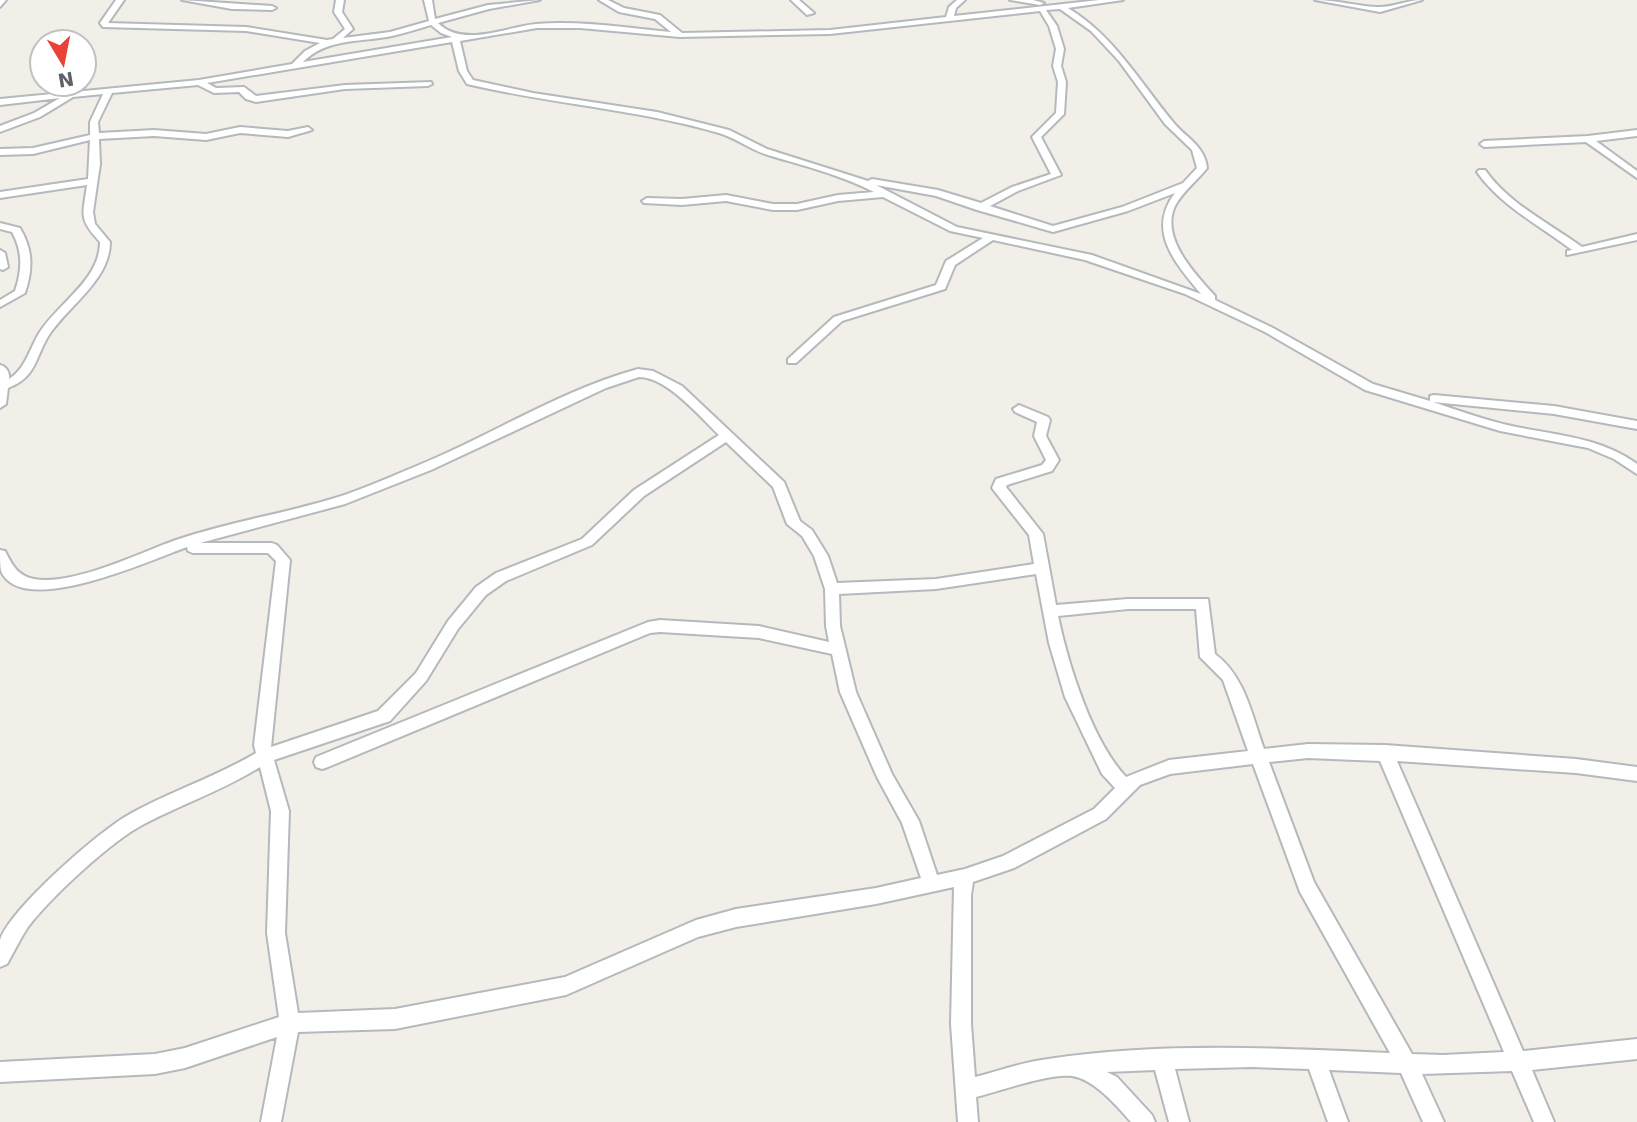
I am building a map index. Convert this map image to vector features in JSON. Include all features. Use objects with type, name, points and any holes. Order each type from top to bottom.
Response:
[{"type":"street","points":[[0,5],[2,0]]},
{"type":"street","points":[[120,0],[104,23],[106,25],[180,29],[276,26],[331,41],[390,34],[429,21],[497,5],[536,0]]},
{"type":"street","points":[[186,0],[232,7],[271,4],[276,26]]},
{"type":"street","points":[[293,68],[308,53],[349,29],[338,12],[340,0]]},
{"type":"street","points":[[428,0],[429,21],[439,30],[457,38]]},
{"type":"street","points":[[603,0],[622,10],[657,17],[680,35]]},
{"type":"street","points":[[795,0],[810,13]]},
{"type":"street","points":[[949,19],[953,7],[961,0]]},
{"type":"street","points":[[1014,0],[1062,7],[1091,26],[1142,83],[1168,122],[1199,153],[1202,168],[1168,211],[1166,227],[1176,250],[1216,302]]},
{"type":"street","points":[[98,93],[199,82],[403,51],[457,38],[564,25],[680,35],[850,31],[1119,0]]},
{"type":"street","points":[[1319,0],[1380,10],[1418,0]]},
{"type":"street","points":[[980,208],[1015,189],[1056,175],[1036,137],[1060,114],[1062,82],[1057,66],[1060,49],[1057,35],[1042,9]]},
{"type":"street","points":[[457,38],[463,71],[470,82],[533,96],[657,115],[721,130],[744,138],[764,151],[858,180],[938,194],[1041,227],[1064,227],[1125,209],[1189,183]]},
{"type":"street","points":[[199,82],[214,91],[241,89],[249,97],[256,99],[345,87],[428,84]]},
{"type":"street","points":[[3,386],[22,377],[44,334],[72,304],[105,255],[106,242],[88,218],[96,136],[94,118],[108,92]]},
{"type":"street","points":[[0,102],[36,98]]},
{"type":"street","points":[[0,129],[37,115],[65,98]]},
{"type":"street","points":[[0,152],[23,152],[96,136],[154,133],[206,137],[240,130],[288,134],[309,130]]},
{"type":"street","points":[[1484,144],[1637,134]]},
{"type":"street","points":[[1588,139],[1637,175]]},
{"type":"street","points":[[1482,172],[1500,197],[1552,229],[1575,251],[1637,237]]},
{"type":"street","points":[[858,180],[937,223],[990,238],[1088,257],[1216,302],[1356,381],[1504,428],[1591,444],[1618,456],[1637,470]]},
{"type":"street","points":[[0,195],[92,181]]},
{"type":"street","points":[[647,201],[682,202],[726,198],[773,207],[797,207],[838,198],[884,194]]},
{"type":"street","points":[[0,226],[16,230],[28,252],[20,293],[0,304]]},
{"type":"street","points":[[792,361],[838,319],[887,302],[936,290],[943,284],[950,264],[990,238]]},
{"type":"street","points":[[0,253],[3,267]]},
{"type":"street","points":[[0,368],[4,375],[0,404]]},
{"type":"street","points":[[126,565],[182,543],[349,498],[426,467],[602,385],[638,373],[649,373],[678,389],[779,485],[794,524],[807,533],[821,556],[832,589],[833,626],[838,650],[856,712],[885,777],[910,821],[931,883]]},
{"type":"street","points":[[1396,394],[1554,410],[1637,425]]},
{"type":"street","points":[[1018,409],[1044,420],[1040,436],[1052,460],[1047,467],[1001,482],[998,486],[1036,534],[1056,643],[1073,696],[1108,769],[1125,787]]},
{"type":"street","points":[[0,958],[22,920],[62,878],[109,837],[136,818],[237,773],[263,757],[384,716],[421,677],[453,625],[481,591],[501,577],[587,542],[639,493],[728,435]]},
{"type":"street","points":[[0,555],[11,574],[20,580],[47,586],[146,562],[190,548],[266,547],[280,553],[283,560],[263,757],[280,811],[276,933],[290,1023],[271,1122]]},
{"type":"street","points":[[832,589],[936,584],[1041,568]]},
{"type":"street","points":[[1050,611],[1153,602],[1203,603],[1208,657],[1228,673],[1306,886],[1406,1062],[1434,1122]]},
{"type":"street","points":[[321,762],[648,628],[660,626],[759,632],[838,650]]},
{"type":"street","points":[[0,1072],[155,1064],[185,1058],[290,1023],[395,1019],[537,993],[582,980],[667,941],[723,922],[751,915],[849,902],[965,877],[1007,862],[1100,814],[1125,787],[1144,775],[1169,767],[1308,751],[1385,752],[1576,766],[1637,774]]},
{"type":"street","points":[[1385,752],[1544,1122]]},
{"type":"street","points":[[965,877],[962,895],[961,1024],[968,1122]]},
{"type":"street","points":[[966,1089],[1072,1065],[1162,1060],[1315,1059],[1443,1065],[1520,1061],[1637,1049]]},
{"type":"street","points":[[1315,1059],[1338,1122]]},
{"type":"street","points":[[1162,1060],[1179,1122]]},
{"type":"street","points":[[1072,1065],[1110,1084],[1145,1122]]}]
